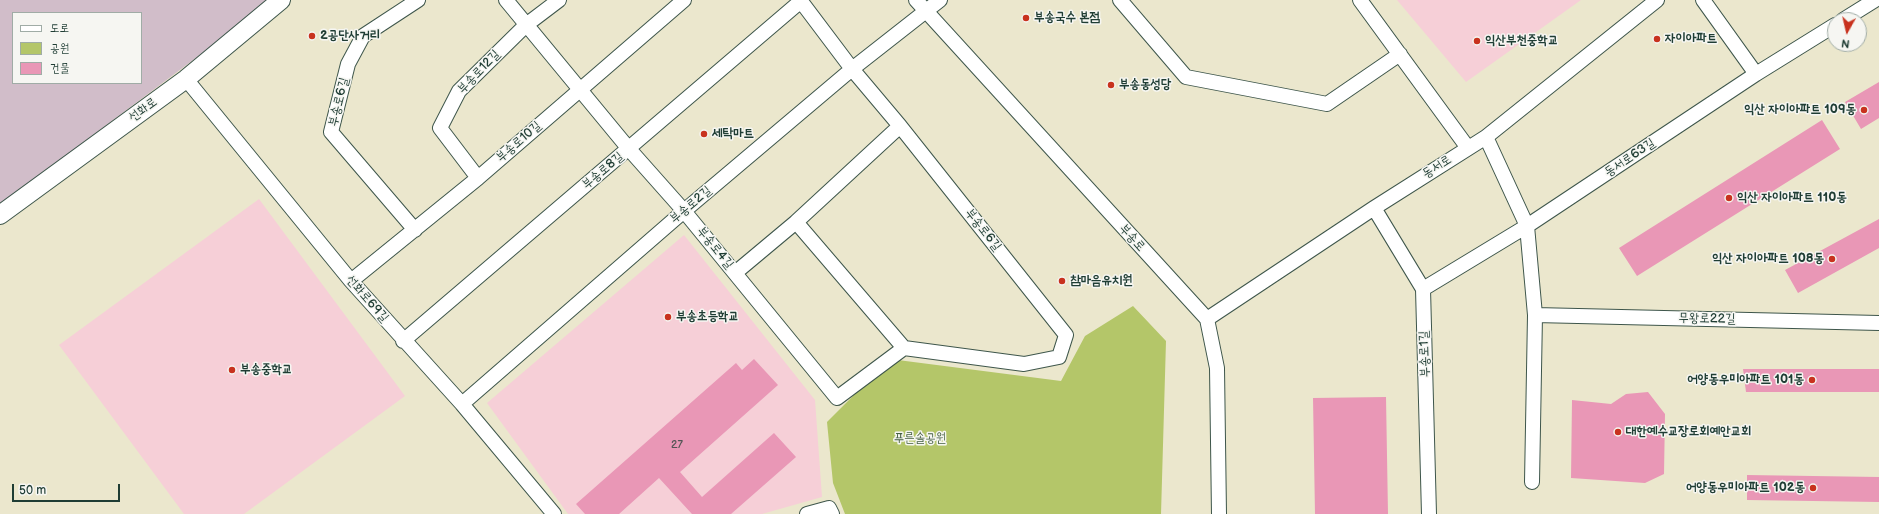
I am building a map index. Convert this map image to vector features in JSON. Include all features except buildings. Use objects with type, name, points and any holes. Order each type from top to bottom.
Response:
[{"type":"main road","name":"선화로","points":[[0,215],[186,79],[281,0]]},
{"type":"street","name":"부송로6길","points":[[415,230],[331,132],[348,64],[363,36],[418,0]]},
{"type":"street","name":"부송로4길","points":[[506,0],[629,149],[736,273],[837,398],[904,348]]},
{"type":"street","name":"부송로12길","points":[[478,178],[440,128],[459,92],[526,25],[559,0]]},
{"type":"street","name":"부송로10길","points":[[351,281],[478,178],[684,0]]},
{"type":"street","name":"부송로","points":[[916,0],[1207,319]]},
{"type":"street","points":[[926,12],[940,0]]},
{"type":"street","points":[[1120,0],[1186,77],[1319,103],[1327,104],[1400,54]]},
{"type":"street","points":[[1360,0],[1468,148]]},
{"type":"street","name":"동서로","points":[[1207,319],[1374,208],[1486,137],[1657,0]]},
{"type":"street","points":[[1703,0],[1756,74]]},
{"type":"street","points":[[1856,12],[1875,0]]},
{"type":"street","name":"부송로6길","points":[[800,1],[852,69],[900,126],[1066,335],[1058,356],[1024,364],[904,348]]},
{"type":"street","name":"부송로8길","points":[[404,341],[800,1]]},
{"type":"street","name":"부송로2길","points":[[462,404],[684,211],[852,69],[926,12]]},
{"type":"street","name":"동서로63길","points":[[1423,289],[1528,226],[1756,74],[1827,30]]},
{"type":"street","name":"선화로69길","points":[[186,79],[351,281],[462,404],[554,514]]},
{"type":"street","points":[[736,273],[796,222],[900,126]]},
{"type":"street","points":[[1486,137],[1528,226],[1535,315],[1532,482]]},
{"type":"street","name":"부송로1길","points":[[1374,208],[1423,289],[1429,514]]},
{"type":"street","points":[[796,222],[904,348]]},
{"type":"street","name":"무왕로22길","points":[[1535,315],[1879,323]]},
{"type":"street","points":[[1207,319],[1217,368],[1219,514]]},
{"type":"street","points":[[806,514],[829,508],[832,514]]},
{"type":"shaded area","points":[[0,0],[273,0],[0,205]]},
{"type":"shaded area","name":"익산부천중학교","points":[[1397,0],[1581,0],[1466,82]]},
{"type":"shaded area","name":"부송중학교","points":[[259,199],[405,396],[244,514],[184,514],[59,345]]},
{"type":"shaded area","name":"부송초등학교","points":[[684,235],[815,400],[822,497],[762,514],[568,514],[487,403]]},
{"type":"green space","name":"푸른솔공원","points":[[1133,306],[1166,341],[1161,514],[845,514],[833,483],[827,422],[890,359],[1061,381],[1085,336]]},
{"type":"place","name":"부송국수 본점","points":[[1026,18]]},
{"type":"place","name":"2공단사거리","points":[[312,36]]},
{"type":"place","name":"자이아파트","points":[[1657,39]]},
{"type":"place","name":"익산부천중학교","points":[[1477,41]]},
{"type":"place","name":"부송동성당","points":[[1111,85]]},
{"type":"place","name":"익산 자이아파트 109동","points":[[1864,110]]},
{"type":"place","name":"세탁마트","points":[[704,134]]},
{"type":"place","name":"익산 자이아파트 110동","points":[[1729,198]]},
{"type":"place","name":"익산 자이아파트 108동","points":[[1832,259]]},
{"type":"place","name":"참마음유치원","points":[[1062,281]]},
{"type":"place","name":"부송초등학교","points":[[668,317]]},
{"type":"place","name":"부송중학교","points":[[232,370]]},
{"type":"place","name":"어양동우미아파트 101동","points":[[1812,380]]},
{"type":"place","name":"대한예수교장로회예안교회","points":[[1618,432]]},
{"type":"place","name":"어양동우미아파트 102동","points":[[1813,488]]}]
